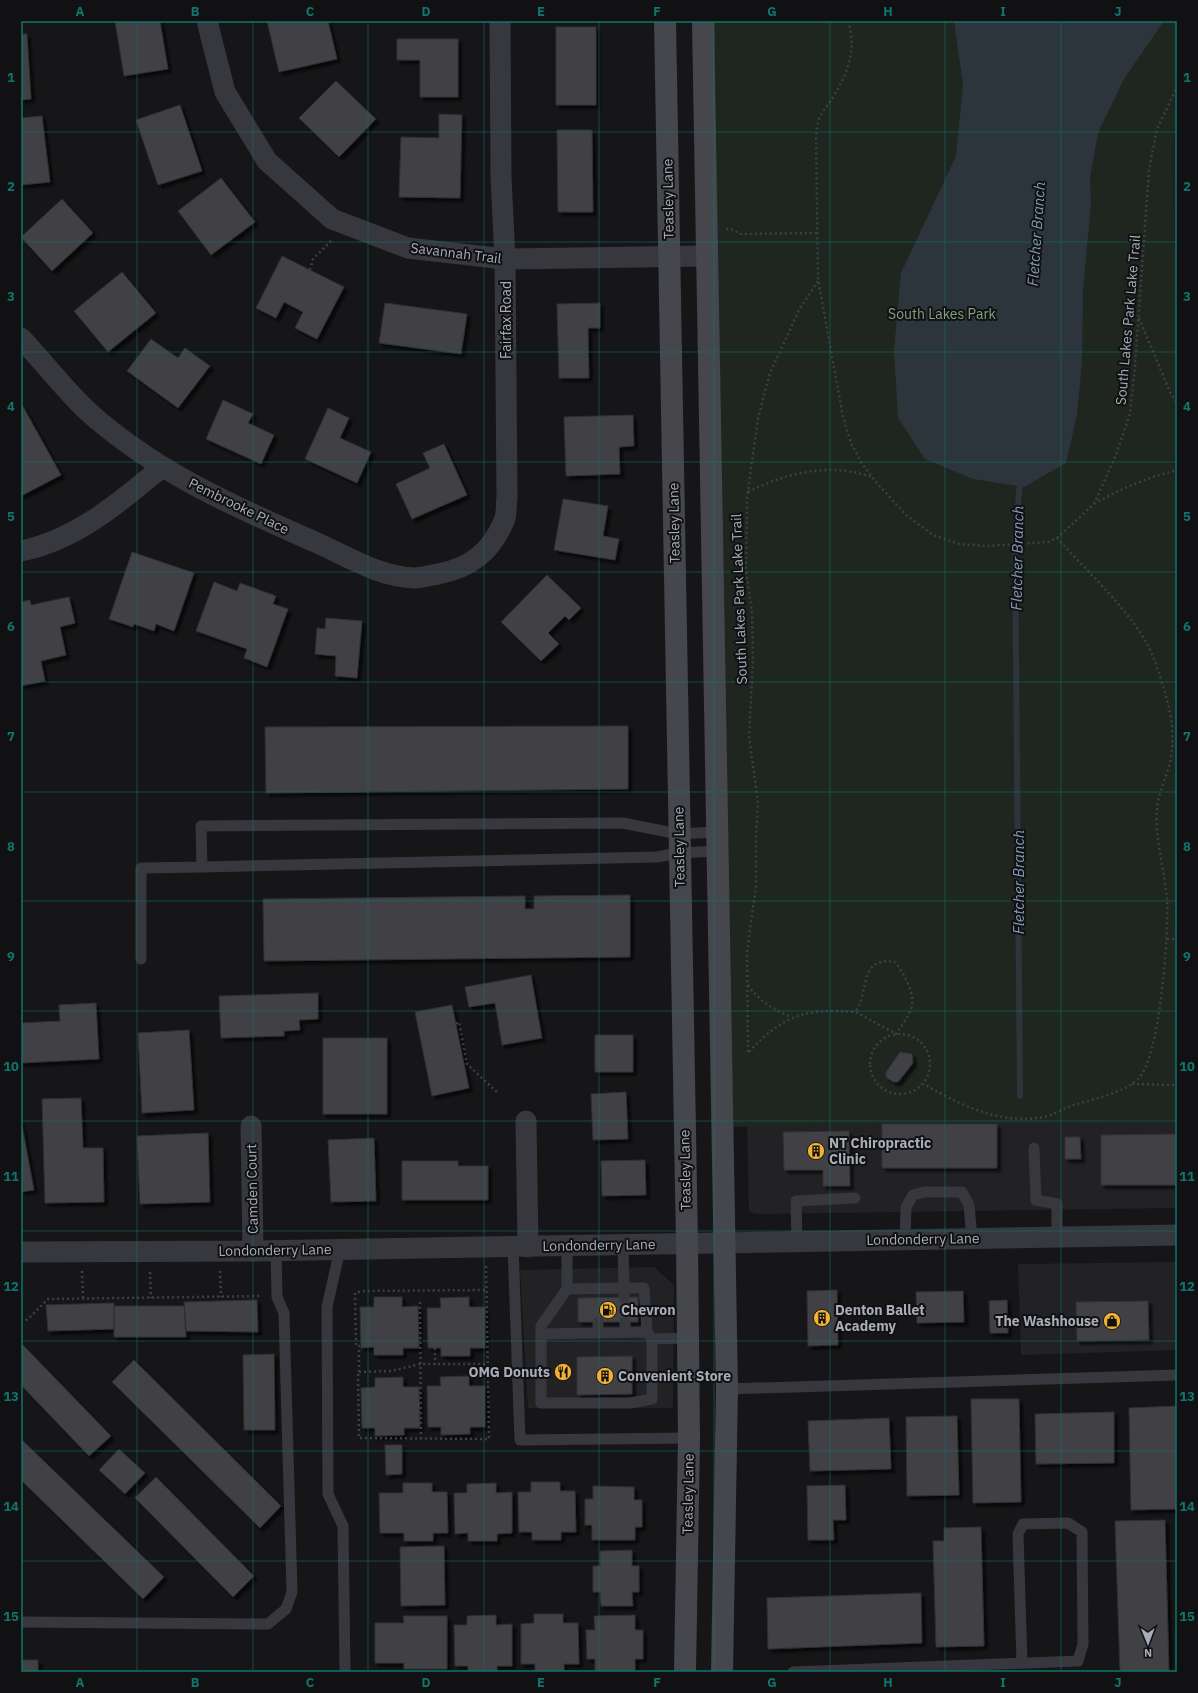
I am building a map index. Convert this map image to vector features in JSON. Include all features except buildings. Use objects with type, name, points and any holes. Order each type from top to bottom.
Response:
[{"type":"main road","name":"Teasley Lane","points":[[665,21],[670,256],[678,843],[687,1243],[689,1438],[684,1672]]},
{"type":"main road","points":[[703,21],[727,1389],[722,1672]]},
{"type":"street","name":"Savannah Trail","points":[[207,21],[225,92],[267,161],[332,219],[408,248],[505,259],[706,256]]},
{"type":"street","name":"Fairfax Road","points":[[491,543],[504,520],[507,497],[505,259],[501,177],[500,21]]},
{"type":"street","name":"Pembrooke Place","points":[[21,338],[100,422],[162,467],[218,499],[347,556],[369,569],[391,575],[416,578],[455,571],[480,557],[491,543]]},
{"type":"street","points":[[21,551],[68,535],[118,504],[162,467]]},
{"type":"street","points":[[521,1246],[526,1121]]},
{"type":"street","name":"Camden Court","points":[[251,1126],[253,1251]]},
{"type":"street","name":"Londonderry Lane","points":[[21,1252],[276,1251],[1177,1235]]},
{"type":"lane","points":[[202,867],[201,826],[623,823],[678,843],[717,842]]},
{"type":"lane","points":[[141,959],[141,868],[657,857],[678,843],[717,842]]},
{"type":"lane","points":[[1034,1148],[1036,1200],[1057,1204],[1058,1237]]},
{"type":"lane","points":[[905,1239],[906,1206],[913,1195],[924,1192],[962,1192],[969,1205],[972,1238]]},
{"type":"lane","points":[[798,1241],[796,1201],[855,1198]]},
{"type":"lane","points":[[623,1244],[624,1293]]},
{"type":"lane","points":[[521,1246],[520,1440],[689,1438]]},
{"type":"lane","points":[[567,1246],[568,1289],[541,1326],[541,1403],[630,1403],[652,1399],[649,1336],[644,1288],[624,1293],[597,1293],[568,1289]]},
{"type":"lane","points":[[340,1249],[327,1306],[328,1494],[343,1526],[345,1672]]},
{"type":"lane","points":[[21,1622],[268,1624],[286,1609],[292,1592],[292,1568],[284,1313],[277,1298],[276,1251]]},
{"type":"lane","points":[[541,1334],[598,1328],[625,1327],[649,1336],[687,1338]]},
{"type":"lane","points":[[727,1389],[1177,1375]]},
{"type":"lane","points":[[793,1672],[1022,1663],[1078,1660],[1084,1644],[1082,1532],[1068,1523],[1023,1524],[1018,1534],[1022,1663]]},
{"type":"path","name":"South Lakes Park Lake Trail","points":[[848,21],[852,49],[849,65],[843,81],[819,118],[816,136],[818,279],[843,417],[851,443],[862,464],[906,515],[933,535],[959,544],[987,546],[1048,542],[1057,538],[1094,504],[1116,456],[1130,414],[1139,317],[1149,170],[1157,129],[1177,87]]},
{"type":"path","points":[[722,229],[732,229],[741,234],[818,233]]},
{"type":"path","points":[[310,270],[313,259],[334,235]]},
{"type":"path","name":"South Lakes Park Lake Trail","points":[[818,279],[817,283],[799,310],[770,373],[758,418],[748,492],[746,571],[752,612],[754,660],[749,737],[758,802],[756,834],[756,886],[747,952],[748,1052],[766,1034],[792,1017],[835,1010],[856,1012],[896,1034],[912,1036],[925,1046],[929,1053],[930,1069],[924,1084]]},
{"type":"path","points":[[1139,317],[1170,392],[1177,403]]},
{"type":"path","points":[[1094,504],[1120,489],[1145,479],[1177,470]]},
{"type":"path","points":[[748,492],[785,476],[809,471],[855,471],[872,477]]},
{"type":"path","points":[[856,1012],[860,1006],[871,968],[877,962],[885,960],[895,962],[904,973],[911,995],[911,1008],[896,1034],[880,1041],[874,1048],[870,1061],[871,1075],[882,1089],[899,1095],[917,1090],[924,1084],[961,1104],[996,1116],[1017,1118],[1045,1117],[1068,1107],[1122,1090],[1139,1079],[1148,1066],[1155,1043],[1167,939],[1168,902],[1158,832],[1157,810],[1170,762],[1172,740],[1171,714],[1164,688],[1146,642],[1127,615],[1057,538]]},
{"type":"path","points":[[1167,939],[1177,939]]},
{"type":"path","points":[[748,985],[762,1001],[781,1013],[792,1017]]},
{"type":"path","points":[[447,1028],[459,1022],[467,1064],[499,1094]]},
{"type":"path","points":[[1132,1084],[1177,1084]]},
{"type":"path","points":[[486,1266],[489,1438],[359,1438],[359,1346],[356,1346],[355,1293],[362,1291],[486,1290]]},
{"type":"path","points":[[220,1268],[221,1297]]},
{"type":"path","points":[[150,1269],[151,1298]]},
{"type":"path","points":[[82,1270],[83,1299]]},
{"type":"path","points":[[21,1322],[28,1319],[48,1299],[266,1296]]},
{"type":"path","points":[[420,1302],[421,1439]]},
{"type":"path","points":[[435,1348],[435,1364]]},
{"type":"path","points":[[359,1372],[391,1371],[421,1364],[488,1364]]},
{"type":"shaded area","points":[[1177,133],[1177,315],[1172,144]]},
{"type":"shaded area","points":[[1177,1121],[1177,1208],[759,1214],[749,1212],[747,1126]]},
{"type":"shaded area","points":[[1177,1262],[1177,1350],[1021,1355],[1018,1264]]},
{"type":"shaded area","points":[[654,1267],[674,1285],[673,1408],[528,1408],[520,1270]]},
{"type":"green space","name":"South Lakes Park","points":[[702,21],[1177,21],[1177,133],[1172,144],[1177,315],[1177,1121],[723,1127]]},
{"type":"water","points":[[954,21],[1164,21],[1124,79],[1098,133],[1090,178],[1091,204],[1083,290],[1082,362],[1077,415],[1066,463],[1024,487],[973,479],[925,459],[898,418],[894,350],[901,273],[956,156],[963,85]]},
{"type":"waterway","name":"Fletcher Branch","points":[[1020,479],[1015,544],[1020,1096]]},
{"type":"place","name":"NT Chiropractic Clinic","points":[[816,1151]]},
{"type":"place","name":"Chevron","points":[[608,1310]]},
{"type":"place","name":"Denton Ballet Academy","points":[[822,1318]]},
{"type":"place","name":"The Washhouse","points":[[1112,1321]]},
{"type":"place","name":"OMG Donuts","points":[[563,1372]]},
{"type":"place","name":"Convenient Store","points":[[605,1376]]}]
